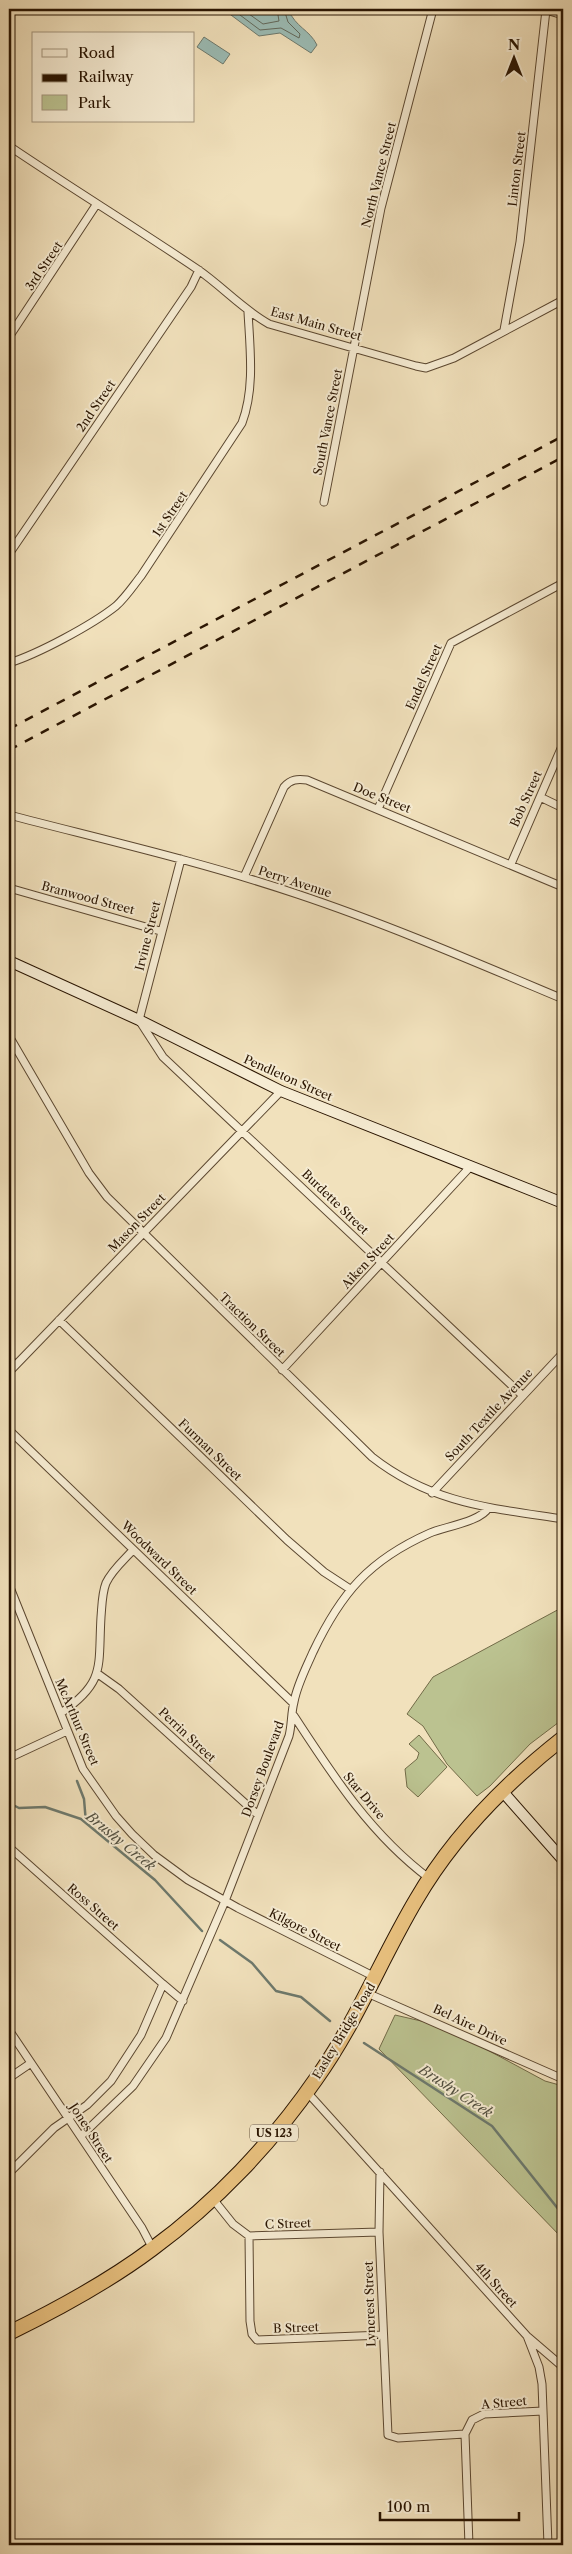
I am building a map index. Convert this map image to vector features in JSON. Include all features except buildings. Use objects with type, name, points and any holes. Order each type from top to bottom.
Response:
[{"type":"highway","name":"Easley Bridge Road","points":[[9,2334],[80,2296],[153,2249],[213,2199],[267,2141],[307,2092],[336,2049],[407,1916],[430,1879],[462,1837],[503,1792],[563,1738]]},
{"type":"main road","name":"Pendleton Street","points":[[9,961],[139,1020],[281,1090],[563,1203]]},
{"type":"main road","points":[[503,1792],[563,1860]]},
{"type":"street","name":"North Vance Street","points":[[353,347],[381,208],[433,9]]},
{"type":"street","points":[[544,9],[563,15]]},
{"type":"street","name":"Linton Street","points":[[504,330],[520,242],[544,9]]},
{"type":"street","name":"East Main Street","points":[[9,146],[96,205],[199,270],[248,312],[269,324],[426,368],[454,358],[563,300]]},
{"type":"street","name":"3rd Street","points":[[9,337],[96,205]]},
{"type":"street","name":"2nd Street","points":[[9,554],[191,287],[199,270]]},
{"type":"street","name":"1st Street","points":[[9,663],[42,648],[101,616],[126,595],[141,576],[242,423],[249,400],[248,312]]},
{"type":"street","name":"South Vance Street","points":[[324,502],[350,378],[353,347]]},
{"type":"street","name":"Endel Street","points":[[378,808],[451,643],[563,583]]},
{"type":"street","name":"Bob Street","points":[[511,864],[563,744]]},
{"type":"street","name":"Doe Street","points":[[244,877],[278,797],[288,782],[297,779],[307,780],[378,808],[563,887]]},
{"type":"street","points":[[540,797],[563,808]]},
{"type":"street","name":"Perry Avenue","points":[[9,815],[244,877],[390,927],[563,999]]},
{"type":"street","name":"Irvine Street","points":[[139,1020],[160,931],[181,859]]},
{"type":"street","name":"Branwood Street","points":[[9,888],[160,931]]},
{"type":"street","name":"Burdette Street","points":[[139,1020],[162,1056],[522,1395]]},
{"type":"street","name":"Traction Street","points":[[9,1036],[90,1173],[107,1197],[372,1456],[392,1472],[432,1493],[488,1508],[563,1519]]},
{"type":"street","name":"Mason Street","points":[[11,1369],[281,1090]]},
{"type":"street","name":"Aiken Street","points":[[282,1370],[470,1166]]},
{"type":"street","name":"Furman Street","points":[[59,1320],[287,1540],[324,1572],[350,1589]]},
{"type":"street","points":[[9,1353],[11,1369]]},
{"type":"street","name":"South Textile Avenue","points":[[432,1493],[563,1353]]},
{"type":"street","name":"Woodward Street","points":[[9,1430],[293,1703]]},
{"type":"street","name":"Dorsey Boulevard","points":[[80,2136],[120,2099],[145,2071],[166,2038],[225,1900],[289,1736],[294,1716],[293,1703],[326,1624],[350,1589],[389,1555],[432,1532],[476,1518],[486,1513],[488,1508]]},
{"type":"street","points":[[61,1713],[85,1694],[98,1674],[102,1600],[105,1585],[114,1571],[133,1550]]},
{"type":"street","name":"McArthur Street","points":[[9,1585],[90,1781],[132,1834],[171,1869],[225,1900]]},
{"type":"street","name":"Perrin Street","points":[[98,1674],[119,1688],[258,1815]]},
{"type":"street","name":"Star Drive","points":[[294,1716],[348,1797],[403,1857],[430,1879]]},
{"type":"street","points":[[9,1758],[68,1731]]},
{"type":"street","name":"Ross Street","points":[[9,1847],[163,1984]]},
{"type":"street","name":"Kilgore Street","points":[[225,1900],[376,1977]]},
{"type":"street","points":[[9,2173],[48,2134],[99,2094],[121,2068],[141,2035],[163,1984],[183,2001]]},
{"type":"street","name":"Bel Aire Drive","points":[[367,1993],[563,2079]]},
{"type":"street","name":"Jones Street","points":[[9,2030],[142,2228],[153,2249]]},
{"type":"street","points":[[9,2078],[31,2063]]},
{"type":"street","name":"4th Street","points":[[307,2092],[527,2336],[539,2367],[543,2411],[548,2545]]},
{"type":"street","name":"Lyncrest Street","points":[[380,2172],[379,2232],[388,2435],[398,2438],[465,2434]]},
{"type":"street","name":"C Street","points":[[213,2199],[233,2224],[249,2236],[379,2232]]},
{"type":"street","name":"B Street","points":[[249,2236],[250,2321],[252,2334],[257,2340],[383,2335]]},
{"type":"street","points":[[527,2336],[563,2367]]},
{"type":"street","name":"A Street","points":[[465,2434],[472,2420],[484,2414],[543,2411]]},
{"type":"street","points":[[465,2434],[469,2545]]},
{"type":"green space","points":[[563,1607],[563,1719],[530,1744],[490,1786],[477,1796],[447,1764],[423,1726],[407,1714],[433,1677]]},
{"type":"green space","points":[[419,1735],[447,1767],[418,1797],[407,1787],[405,1769],[417,1759],[419,1753],[409,1744]]},
{"type":"green space","points":[[395,2015],[443,2026],[545,2081],[563,2086],[563,2239],[379,2049]]},
{"type":"water","points":[[223,9],[288,9],[317,45],[311,53],[280,33],[259,36]]},
{"type":"water","points":[[204,37],[230,54],[223,64],[197,47]]},
{"type":"waterway","points":[[77,1781],[84,1799],[86,1823]]},
{"type":"waterway","name":"Brushy Creek","points":[[9,1803],[19,1808],[45,1807],[81,1819],[155,1880],[202,1931]]},
{"type":"waterway","name":"Brushy Creek","points":[[220,1940],[252,1963],[276,1991],[301,1997],[330,2021]]},
{"type":"waterway","name":"Brushy Creek","points":[[364,2043],[492,2126],[563,2215]]},
{"type":"railway","points":[[9,729],[563,436]]},
{"type":"railway","points":[[9,750],[563,457]]}]
